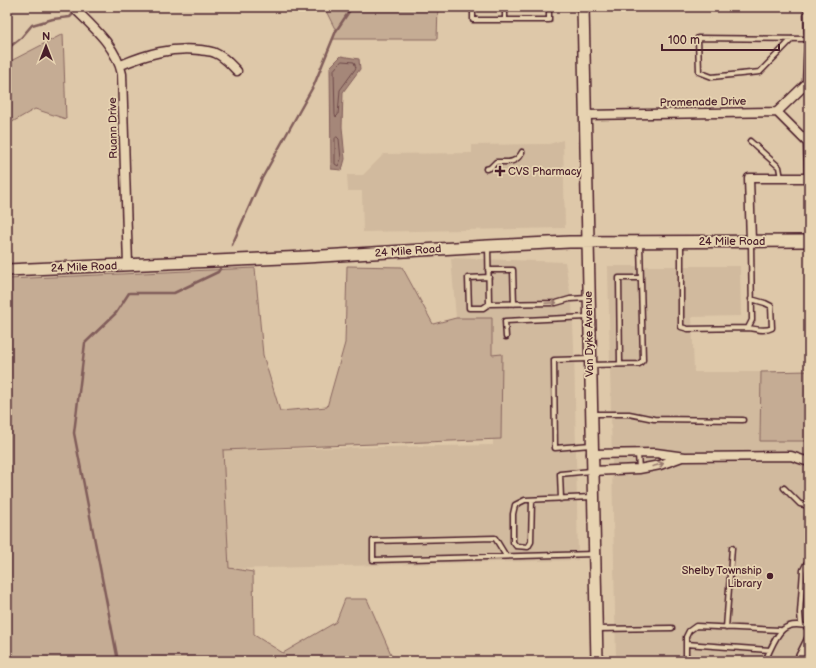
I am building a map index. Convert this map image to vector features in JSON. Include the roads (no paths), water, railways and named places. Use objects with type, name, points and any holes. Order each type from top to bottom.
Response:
[{"type":"street","name":"Ruann Drive","points":[[73,7],[101,36],[113,51],[121,65],[123,81],[128,265]]},
{"type":"street","name":"Van Dyke Avenue","points":[[583,7],[590,317],[590,414],[597,661]]},
{"type":"street","points":[[808,7],[809,33]]},
{"type":"street","points":[[751,241],[749,178],[809,177],[809,143],[777,112],[808,84],[809,40]]},
{"type":"street","points":[[121,65],[166,50],[192,49],[214,52],[227,60],[237,71]]},
{"type":"street","name":"Promenade Drive","points":[[585,115],[777,112]]},
{"type":"street","name":"24 Mile Road","points":[[7,270],[306,257],[488,246],[588,242],[809,241]]},
{"type":"street","points":[[591,450],[656,453],[685,457],[791,456],[809,462]]},
{"type":"street","points":[[592,471],[639,469],[685,457]]},
{"type":"street","points":[[798,661],[809,639]]},
{"type":"lane","points":[[473,7],[473,20],[549,20],[549,7]]},
{"type":"lane","points":[[505,7],[505,20]]},
{"type":"lane","points":[[792,39],[760,72],[712,77],[699,72],[698,38],[792,39],[809,40]]},
{"type":"lane","points":[[750,141],[779,167],[781,178]]},
{"type":"lane","points":[[486,169],[490,168],[496,162],[514,162],[518,159],[522,152]]},
{"type":"lane","points":[[681,241],[681,327],[688,329],[748,328],[766,330],[772,328],[771,306],[751,299]]},
{"type":"lane","points":[[748,328],[752,320],[751,241]]},
{"type":"lane","points":[[591,450],[555,448],[554,360],[638,364],[643,360],[640,242]]},
{"type":"lane","points":[[488,246],[489,304]]},
{"type":"lane","points":[[488,270],[513,270],[514,304]]},
{"type":"lane","points":[[488,277],[468,278],[469,308],[483,308],[489,304],[556,303],[570,299],[589,298]]},
{"type":"lane","points":[[620,364],[620,278],[641,278]]},
{"type":"lane","points":[[506,337],[505,320],[590,317]]},
{"type":"lane","points":[[590,414],[629,414],[654,419],[743,420]]},
{"type":"lane","points":[[638,453],[639,469]]},
{"type":"lane","points":[[561,498],[560,474],[592,471]]},
{"type":"lane","points":[[784,488],[800,504],[809,506]]},
{"type":"lane","points":[[532,500],[531,542],[528,547],[516,546],[512,542],[513,514],[515,505],[525,500],[592,497]]},
{"type":"lane","points":[[506,556],[495,538],[373,541],[373,560],[594,554]]},
{"type":"lane","points":[[726,628],[732,548]]},
{"type":"lane","points":[[801,624],[800,613],[803,570],[809,562]]},
{"type":"lane","points":[[686,661],[686,637],[689,631],[696,626],[780,630],[788,626],[801,624],[809,627]]},
{"type":"lane","points":[[596,629],[672,628]]},
{"type":"lane","points":[[765,661],[780,630]]},
{"type":"lane","points":[[686,644],[770,650]]},
{"type":"water","points":[[341,56],[359,59],[360,69],[343,92],[342,127],[345,159],[342,170],[331,169],[330,67]]},
{"type":"waterway","points":[[232,245],[261,180],[314,85],[336,31],[352,7]]},
{"type":"waterway","points":[[7,49],[21,38],[32,25],[53,19],[70,17],[72,15]]},
{"type":"waterway","points":[[118,661],[74,433],[85,343],[116,313],[129,293],[174,293],[218,272],[220,269]]},
{"type":"place","name":"CVS Pharmacy","points":[[500,171]]},
{"type":"place","name":"Shelby Township Library","points":[[770,576]]}]
